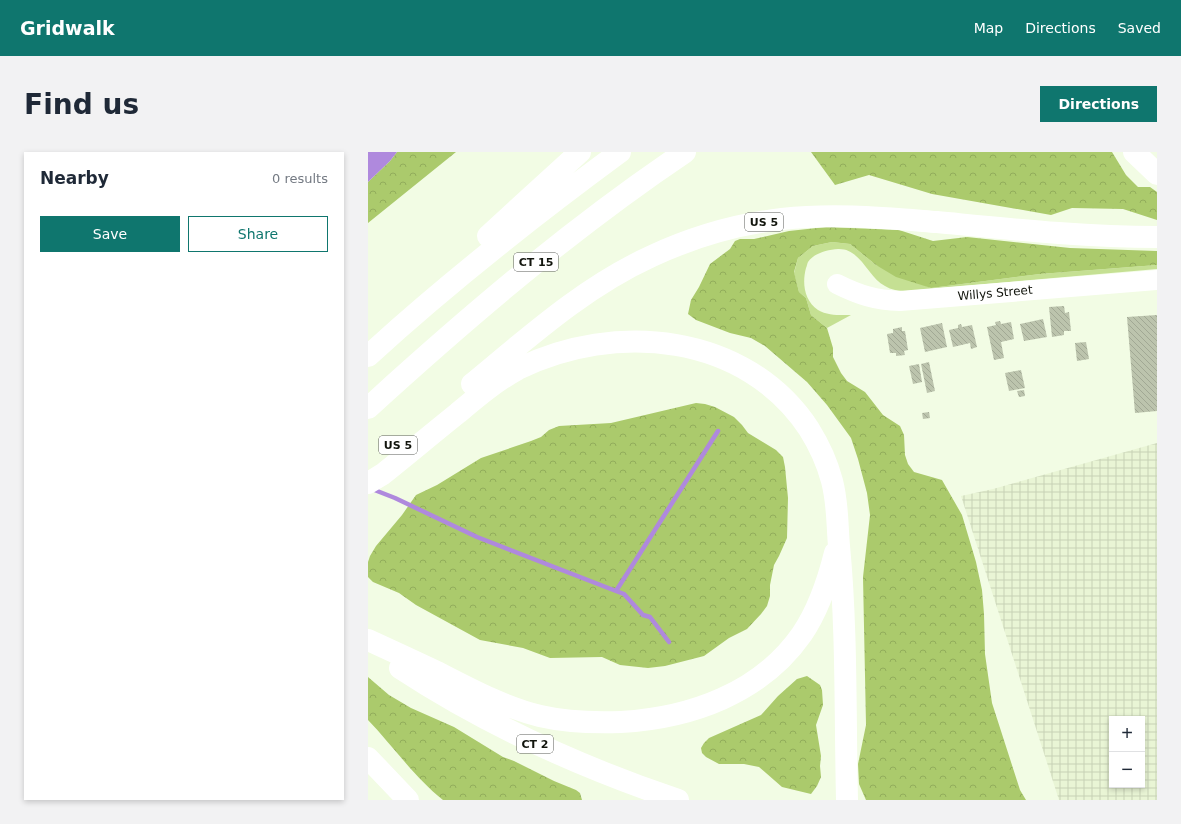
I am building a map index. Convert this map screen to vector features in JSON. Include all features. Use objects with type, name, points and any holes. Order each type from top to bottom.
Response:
[{"type":"highway","points":[[369,353],[376,340],[580,152]]},
{"type":"highway","name":"CT 15","points":[[369,353],[490,252],[563,194],[620,152]]},
{"type":"highway","name":"CT 15","points":[[368,408],[462,323],[524,271],[609,206],[685,152]]},
{"type":"highway","points":[[1134,152],[1157,174]]},
{"type":"highway","name":"US 5","points":[[368,472],[374,465],[434,424],[552,318],[608,279],[650,256],[674,246],[711,234],[738,227],[790,218],[824,216],[857,217],[1094,235],[1157,237]]},
{"type":"highway","points":[[368,483],[383,474],[434,424],[503,378],[534,362],[571,350],[607,343],[673,345],[704,351],[733,362],[760,378],[789,403],[804,423],[822,452],[832,479],[836,503],[843,591],[847,800]]},
{"type":"highway","points":[[368,640],[487,697],[540,716],[598,723],[663,718],[691,710],[736,693],[758,679],[778,661],[799,638],[816,610],[828,580],[838,540]]},
{"type":"highway","name":"CT 2","points":[[368,645],[440,693],[519,736],[618,779],[678,800]]},
{"type":"highway","points":[[368,758],[408,800]]},
{"type":"street","name":"Willys Street","points":[[837,284],[854,293],[870,298],[900,301],[1157,280]]},
{"type":"shaded area","points":[[368,152],[397,152],[390,161],[368,182]]},
{"type":"shaded area","points":[[1157,443],[1157,800],[1059,800],[961,496],[993,489]]},
{"type":"green space","points":[[397,152],[456,152],[368,223],[368,182],[390,161]]},
{"type":"green space","points":[[811,152],[1112,152],[1126,175],[1138,187],[1150,187],[1157,192],[1157,220],[1123,209],[1072,208],[1051,215],[932,194],[869,175],[835,185]]},
{"type":"green space","points":[[826,227],[899,230],[933,241],[967,237],[1070,248],[1157,251],[1157,265],[1040,274],[931,288],[896,277],[876,265],[850,244],[832,242],[813,246],[798,258],[794,272],[799,292],[806,298],[811,315],[827,328],[833,348],[833,357],[841,373],[847,381],[865,392],[883,415],[900,426],[904,435],[905,455],[908,464],[914,472],[942,480],[962,515],[976,562],[982,590],[985,654],[992,703],[1020,790],[1026,800],[866,800],[859,784],[858,764],[866,725],[863,577],[870,515],[867,493],[851,438],[827,405],[807,382],[765,346],[751,338],[730,333],[696,320],[688,314],[691,300],[710,264],[730,249],[735,241],[740,239],[754,239],[789,231]]},
{"type":"green space","points":[[832,242],[850,244],[876,265],[931,288],[1040,274],[1157,265],[1157,269],[903,291],[895,290],[879,282],[853,253],[846,250],[830,250],[817,254],[808,262],[804,279],[807,296],[813,306],[818,310],[830,314],[851,315],[827,328],[811,315],[806,298],[799,292],[794,273],[798,258],[813,246]]},
{"type":"green space","points":[[696,403],[715,407],[734,417],[748,433],[776,450],[783,457],[788,498],[787,538],[774,565],[770,585],[770,596],[767,606],[747,629],[729,638],[704,656],[665,666],[648,668],[620,665],[602,657],[550,658],[523,648],[480,640],[416,605],[399,593],[373,582],[368,577],[368,562],[370,556],[376,546],[402,515],[416,495],[437,485],[481,458],[541,437],[549,430],[559,426],[611,423]]},
{"type":"green space","points":[[807,676],[820,685],[822,690],[823,705],[816,725],[821,756],[821,777],[811,794],[782,787],[759,767],[744,764],[719,764],[702,753],[701,748],[709,738],[761,715],[778,696],[797,679]]},
{"type":"green space","points":[[368,677],[389,695],[411,708],[454,727],[503,757],[576,790],[580,793],[582,800],[443,800],[423,782],[368,720]]},
{"type":"building","points":[[1064,306],[1065,313],[1069,312],[1071,331],[1064,331],[1064,335],[1052,337],[1049,307]]},
{"type":"building","points":[[1157,315],[1157,411],[1135,413],[1127,317]]},
{"type":"building","points":[[1043,319],[1047,337],[1024,341],[1020,324]]},
{"type":"building","points":[[1000,321],[1001,324],[1011,322],[1014,339],[1001,342],[1004,358],[994,360],[987,327],[996,325],[995,322]]},
{"type":"building","points":[[942,323],[947,347],[925,352],[920,328]]},
{"type":"building","points":[[961,324],[962,327],[972,325],[977,347],[971,349],[970,343],[953,347],[949,330],[958,328],[958,325]]},
{"type":"building","points":[[902,327],[902,331],[905,331],[908,350],[904,351],[905,355],[896,356],[896,353],[890,353],[887,334],[893,333],[893,329]]},
{"type":"building","points":[[1086,342],[1089,359],[1077,361],[1075,343]]},
{"type":"building","points":[[929,362],[935,391],[927,393],[921,364]]},
{"type":"building","points":[[919,364],[922,382],[913,384],[909,366]]},
{"type":"building","points":[[1021,370],[1025,388],[1009,391],[1005,373]]},
{"type":"building","points":[[1024,390],[1025,396],[1019,397],[1017,391]]},
{"type":"building","points":[[929,412],[930,418],[923,419],[922,413]]},
{"type":"waterway","points":[[372,489],[395,498],[477,537],[616,591],[718,431]]},
{"type":"waterway","points":[[616,591],[624,594],[643,615],[650,617],[669,642]]}]
